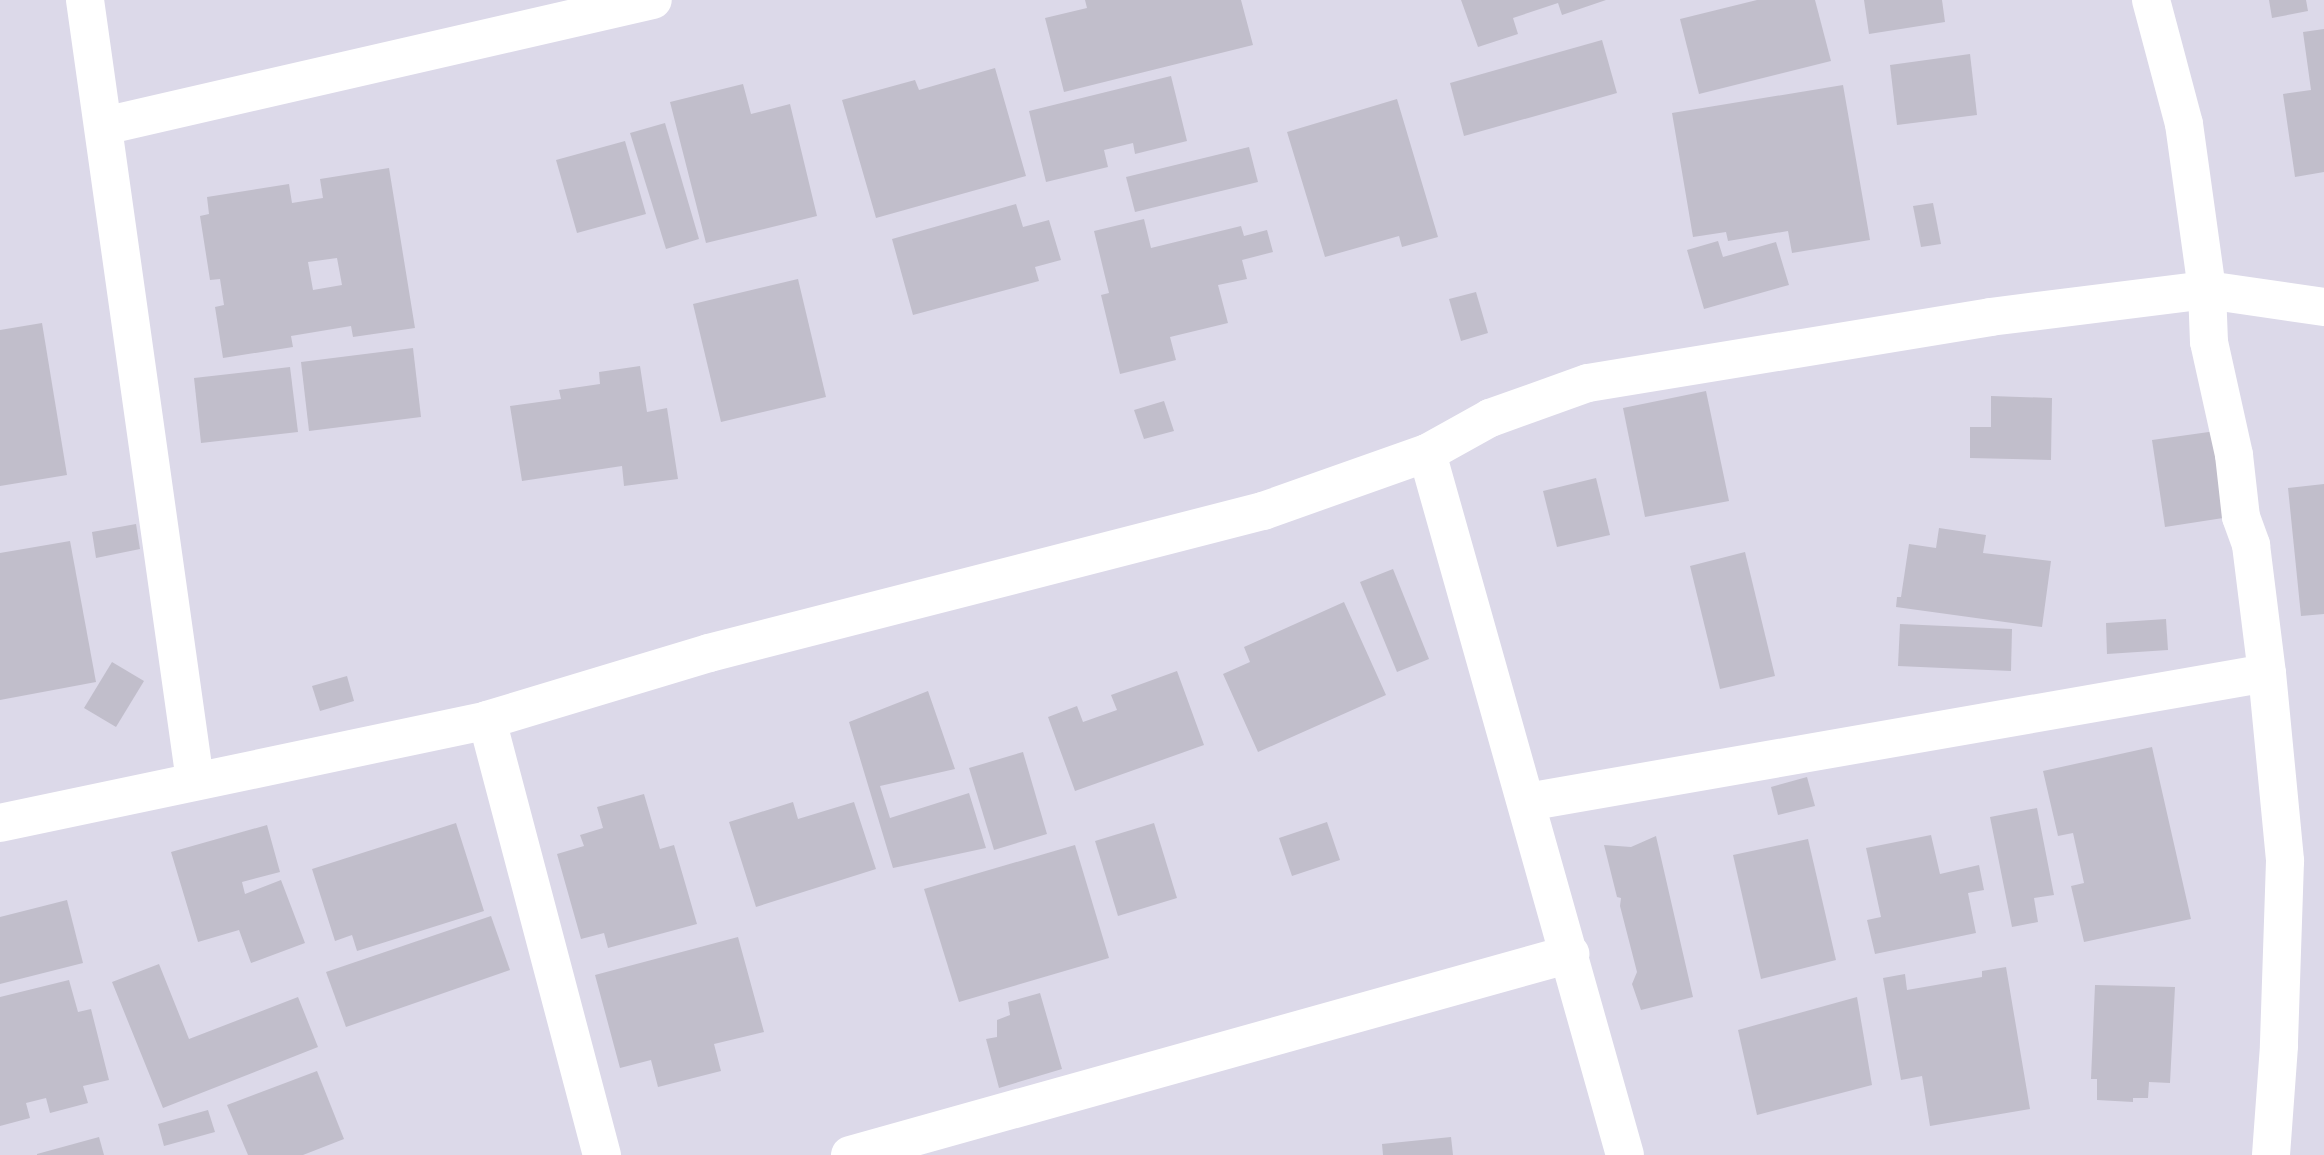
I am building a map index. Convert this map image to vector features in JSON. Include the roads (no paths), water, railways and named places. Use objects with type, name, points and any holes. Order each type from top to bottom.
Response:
[{"type":"street","points":[[85,0],[195,781]]},
{"type":"street","points":[[104,126],[653,0]]},
{"type":"street","points":[[2151,0],[2184,124],[2207,290],[2209,342],[2234,455],[2241,517],[2251,545],[2267,673],[2285,860],[2279,1046],[2271,1155]]},
{"type":"street","points":[[0,823],[487,720],[736,646],[1263,511],[1427,453],[1490,418],[1588,383],[1990,317],[2207,290],[2324,307]]},
{"type":"street","points":[[1427,453],[1625,1155]]},
{"type":"street","points":[[1527,802],[2267,673]]},
{"type":"street","points":[[487,720],[602,1155]]},
{"type":"street","points":[[850,1155],[1570,954]]}]
